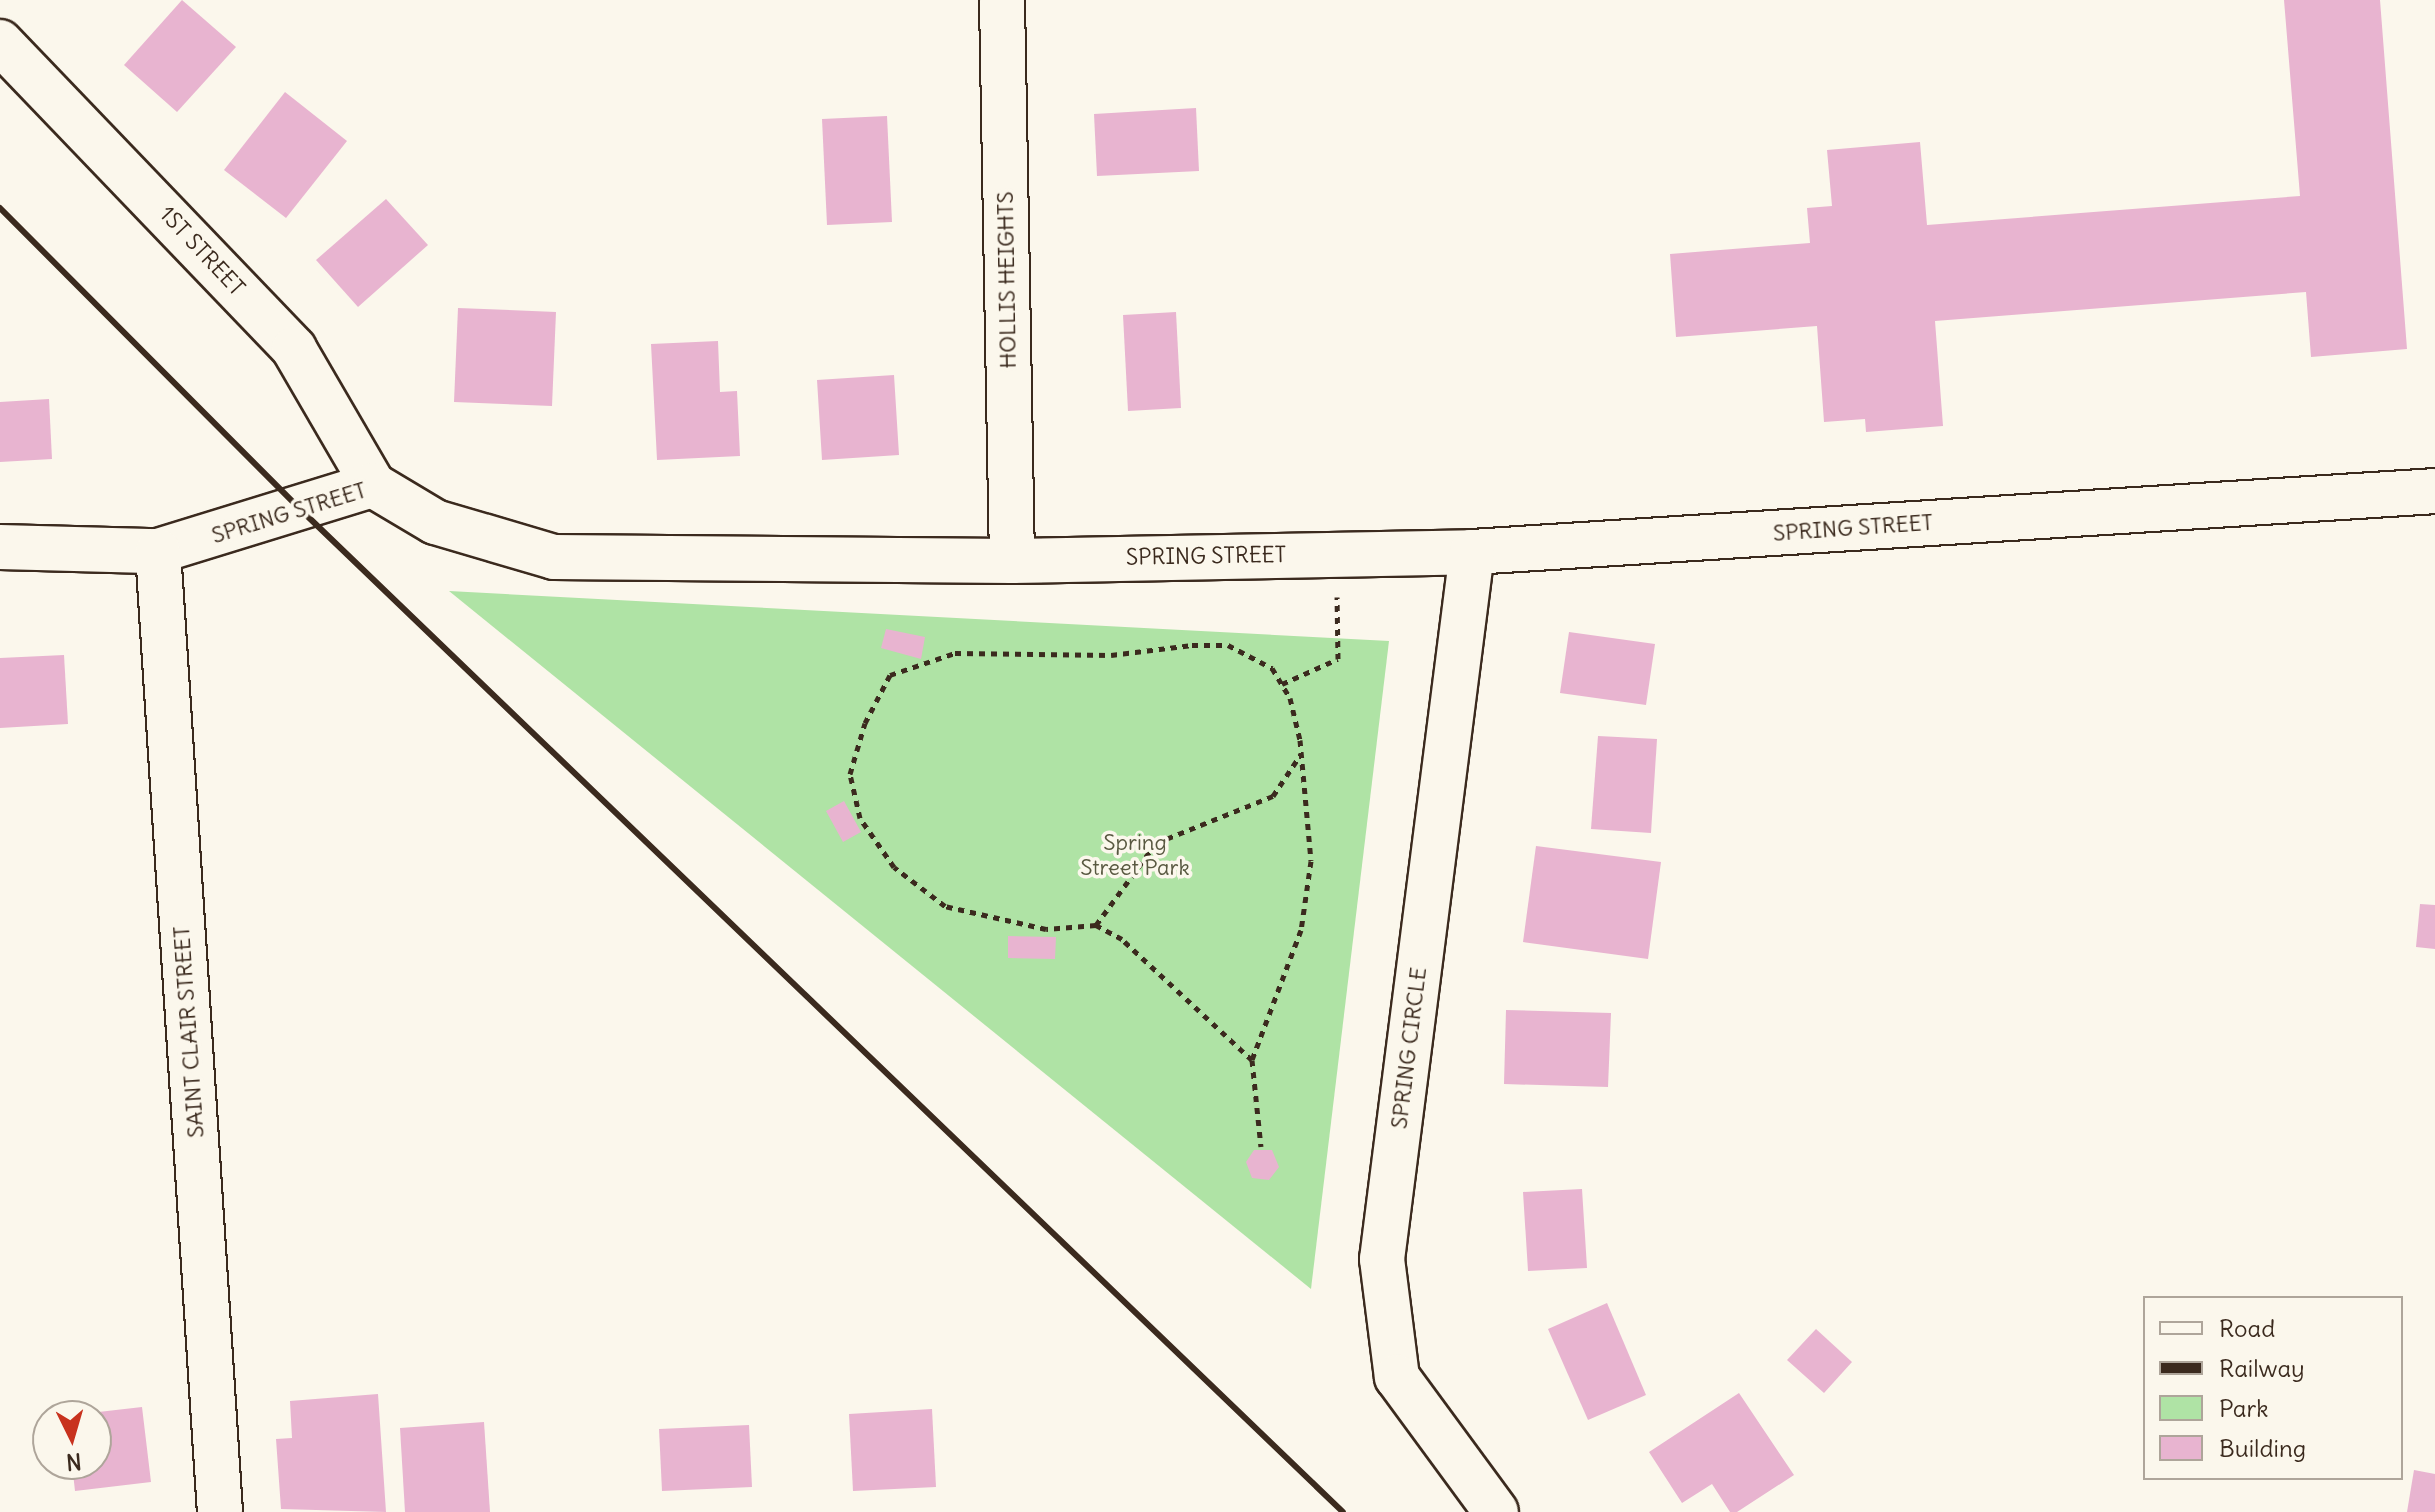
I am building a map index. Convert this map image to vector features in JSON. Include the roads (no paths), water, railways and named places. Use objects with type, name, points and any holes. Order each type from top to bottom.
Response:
[{"type":"street","name":"HOLLIS HEIGHTS","points":[[1002,0],[1012,561]]},
{"type":"street","name":"1ST STREET","points":[[0,42],[294,349],[373,485]]},
{"type":"street","name":"SPRING STREET","points":[[0,547],[158,551],[373,485],[435,522],[554,557],[1012,561],[1472,552],[2435,491]]},
{"type":"street","name":"SAINT CLAIR STREET","points":[[158,551],[220,1512]]},
{"type":"street","name":"SPRING CIRCLE","points":[[1472,552],[1382,1259],[1397,1377],[1496,1512]]},
{"type":"railway","points":[[0,208],[302,511],[1343,1512]]},
{"type":"park label","name":"Spring Street Park","points":[[1135,854]]}]
